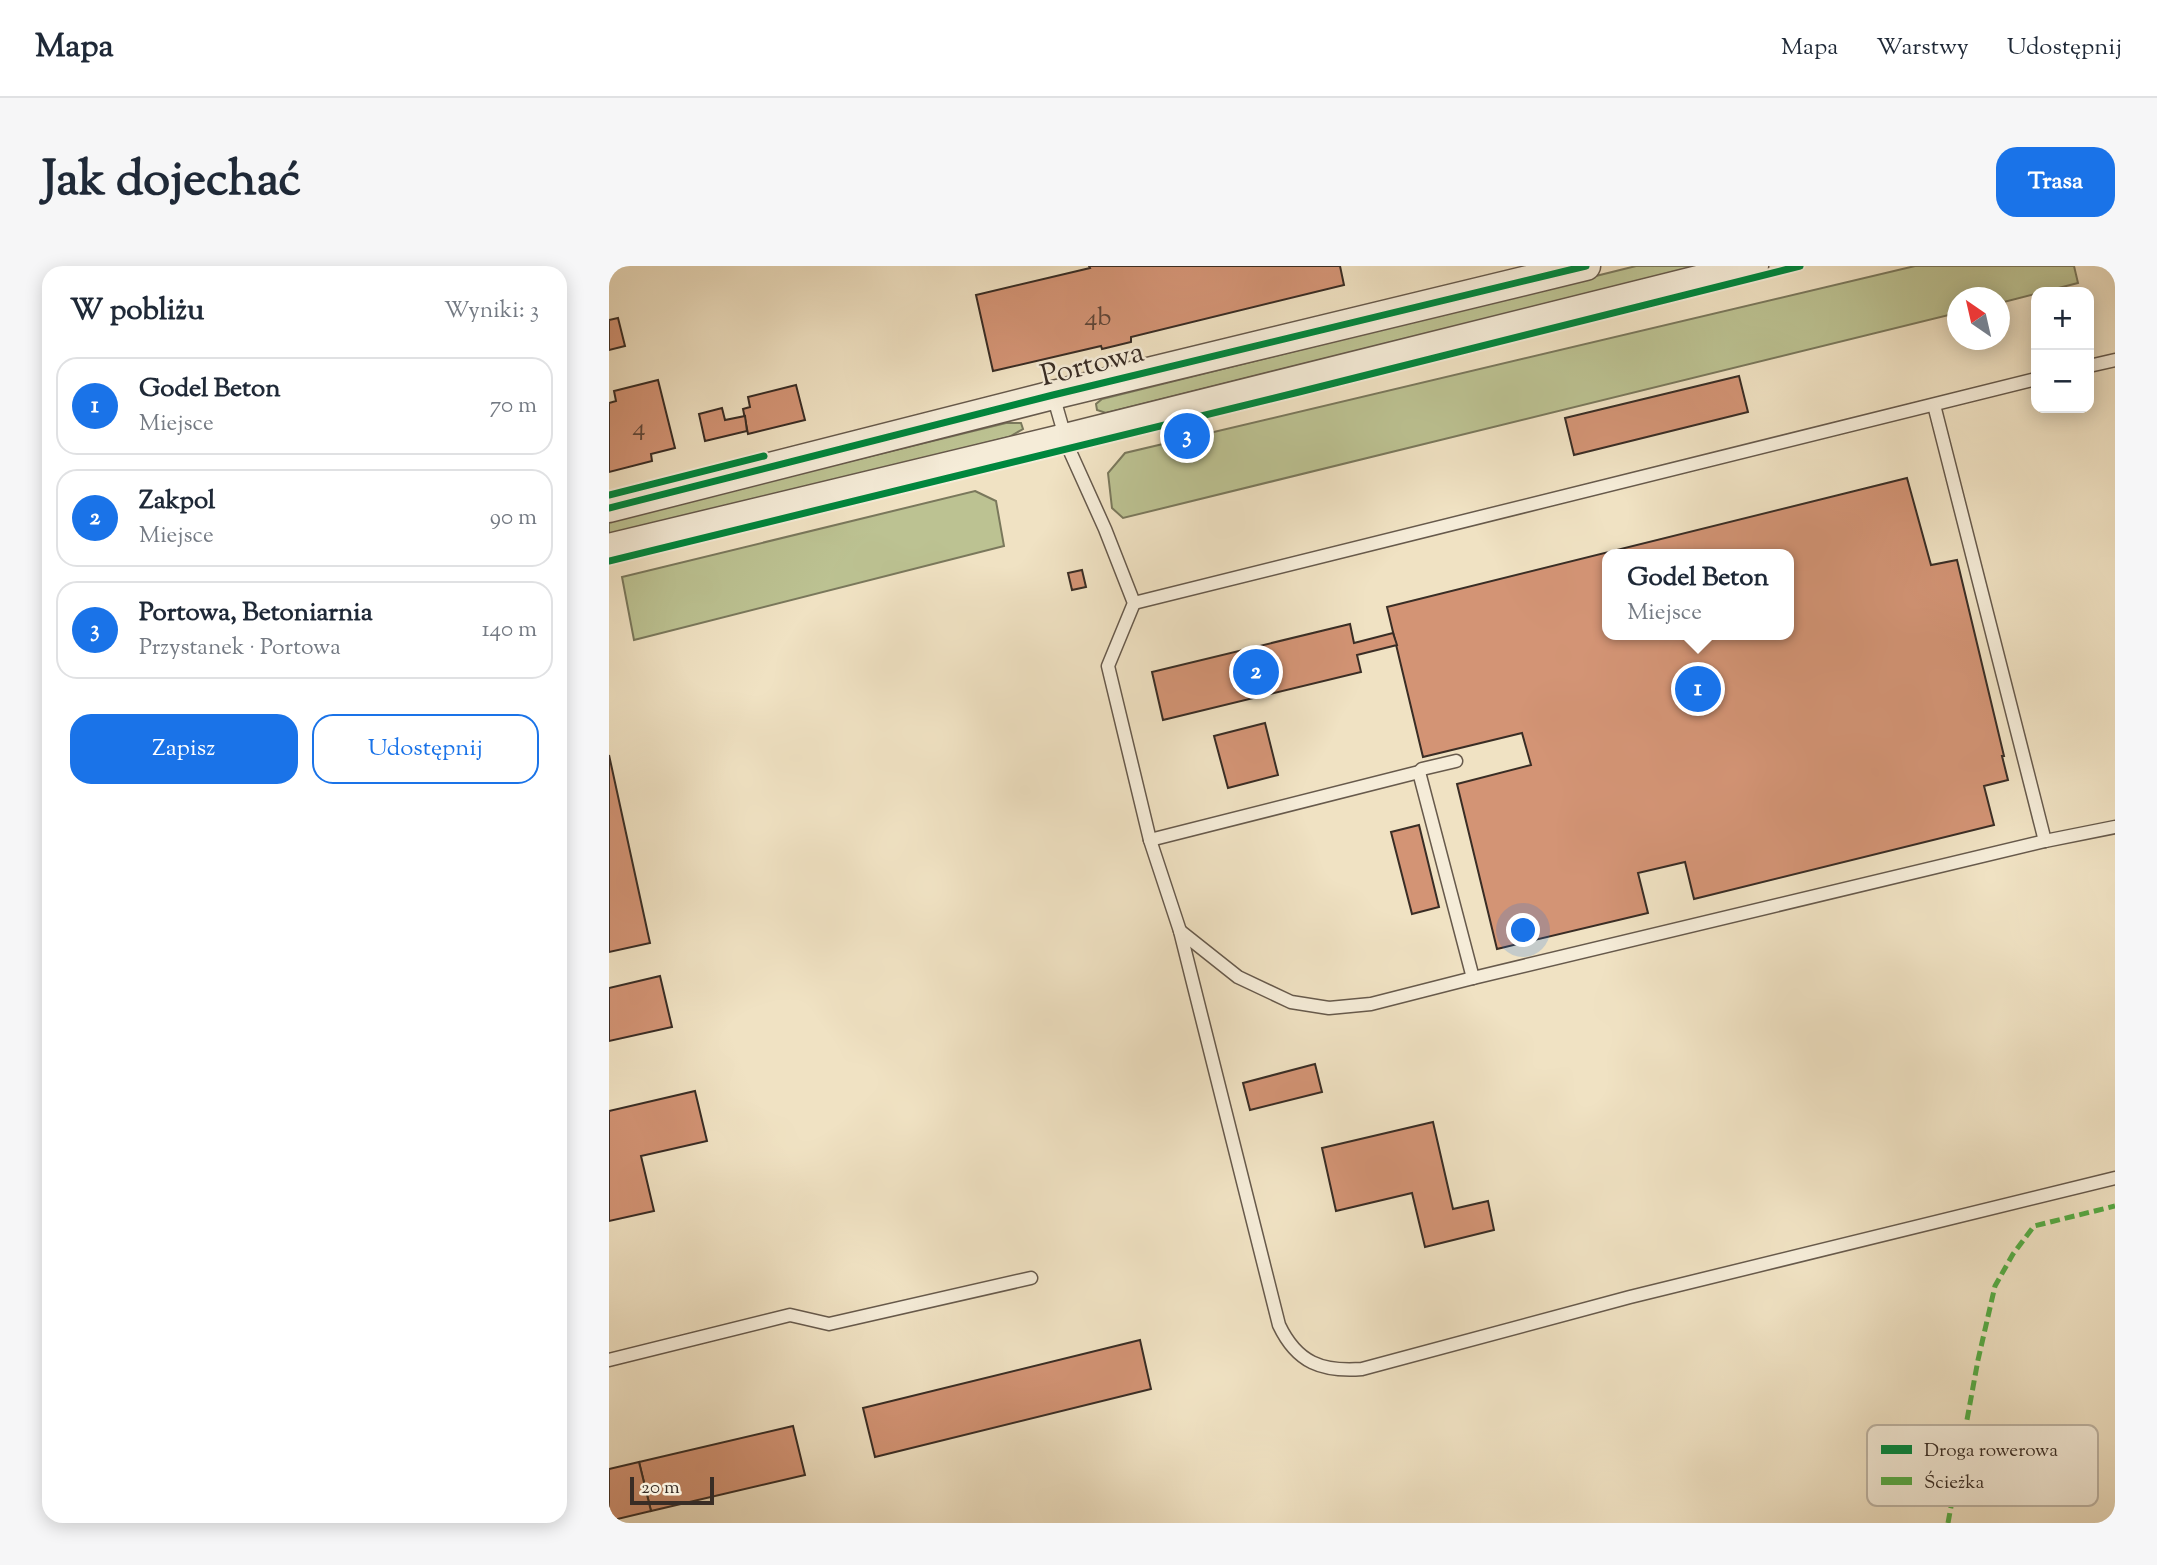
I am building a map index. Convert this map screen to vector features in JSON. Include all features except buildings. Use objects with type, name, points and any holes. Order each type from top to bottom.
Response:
[{"type":"street","name":"Portowa","points":[[609,508],[1053,395],[1586,266]]},
{"type":"street","points":[[609,548],[1065,438],[1754,266]]},
{"type":"lane","points":[[2094,365],[2115,360]]},
{"type":"lane","points":[[1134,603],[2031,380]]},
{"type":"lane","points":[[1053,395],[1065,438],[1134,603],[1108,666],[1150,840],[1180,931],[1279,1325],[1286,1340],[1308,1362],[1340,1370],[1362,1369],[1630,1297],[2115,1178]]},
{"type":"lane","points":[[1934,405],[2045,841]]},
{"type":"lane","points":[[1150,840],[1456,761]]},
{"type":"lane","points":[[1419,772],[1473,978]]},
{"type":"lane","points":[[1180,931],[1238,976],[1291,1002],[1329,1008],[1371,1004],[2045,841],[2115,827]]},
{"type":"lane","points":[[609,1360],[790,1315],[829,1324],[1031,1278]]},
{"type":"green space","points":[[1636,266],[1699,266],[1106,413],[1097,410],[1096,404],[1102,399]]},
{"type":"green space","points":[[1915,266],[2074,266],[2078,283],[2062,287],[2031,287],[2031,295],[2010,300],[2010,287],[1947,287],[1947,315],[1123,518],[1112,508],[1108,473],[1125,453]]},
{"type":"green space","points":[[1006,423],[1021,423],[1023,429],[1009,437],[609,537],[609,520]]},
{"type":"green space","points":[[975,491],[996,501],[1004,546],[634,640],[622,577]]},
{"type":"marked path","points":[[1966,1425],[1995,1286],[2013,1254],[2034,1226],[2115,1206]]},
{"type":"marked path","points":[[1948,1523],[1951,1506]]},
{"type":"cycle path","points":[[609,508],[1053,395],[1586,266]]},
{"type":"cycle path","points":[[609,561],[1800,266]]},
{"type":"cycle path","points":[[609,495],[764,456]]},
{"type":"place","name":"Portowa, Betoniarnia","points":[[1187,436]]},
{"type":"place","name":"Zakpol","points":[[1256,672]]},
{"type":"place","name":"Godel Beton","points":[[1698,689]]}]
